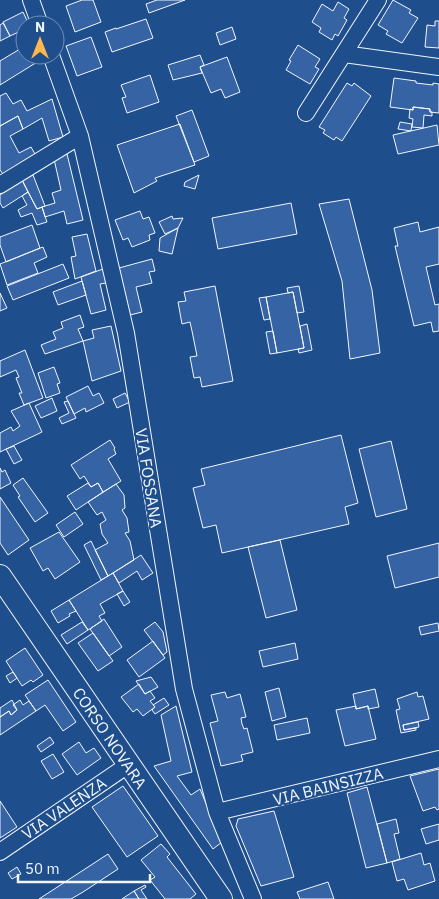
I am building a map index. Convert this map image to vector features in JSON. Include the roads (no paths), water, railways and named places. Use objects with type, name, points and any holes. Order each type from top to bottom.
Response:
[{"type":"main road","name":"CORSO NOVARA","points":[[0,576],[221,899]]},
{"type":"street","points":[[31,0],[36,15]]},
{"type":"street","points":[[306,113],[378,0]]},
{"type":"street","points":[[344,54],[439,67]]},
{"type":"street","name":"VIA FOSSANA","points":[[55,65],[80,136],[126,333],[184,689],[217,812],[253,899]]},
{"type":"street","points":[[0,185],[80,136]]},
{"type":"street","name":"VIA BAINSIZZA","points":[[217,812],[439,759]]},
{"type":"street","name":"VIA VALENZA","points":[[0,852],[128,765]]}]
